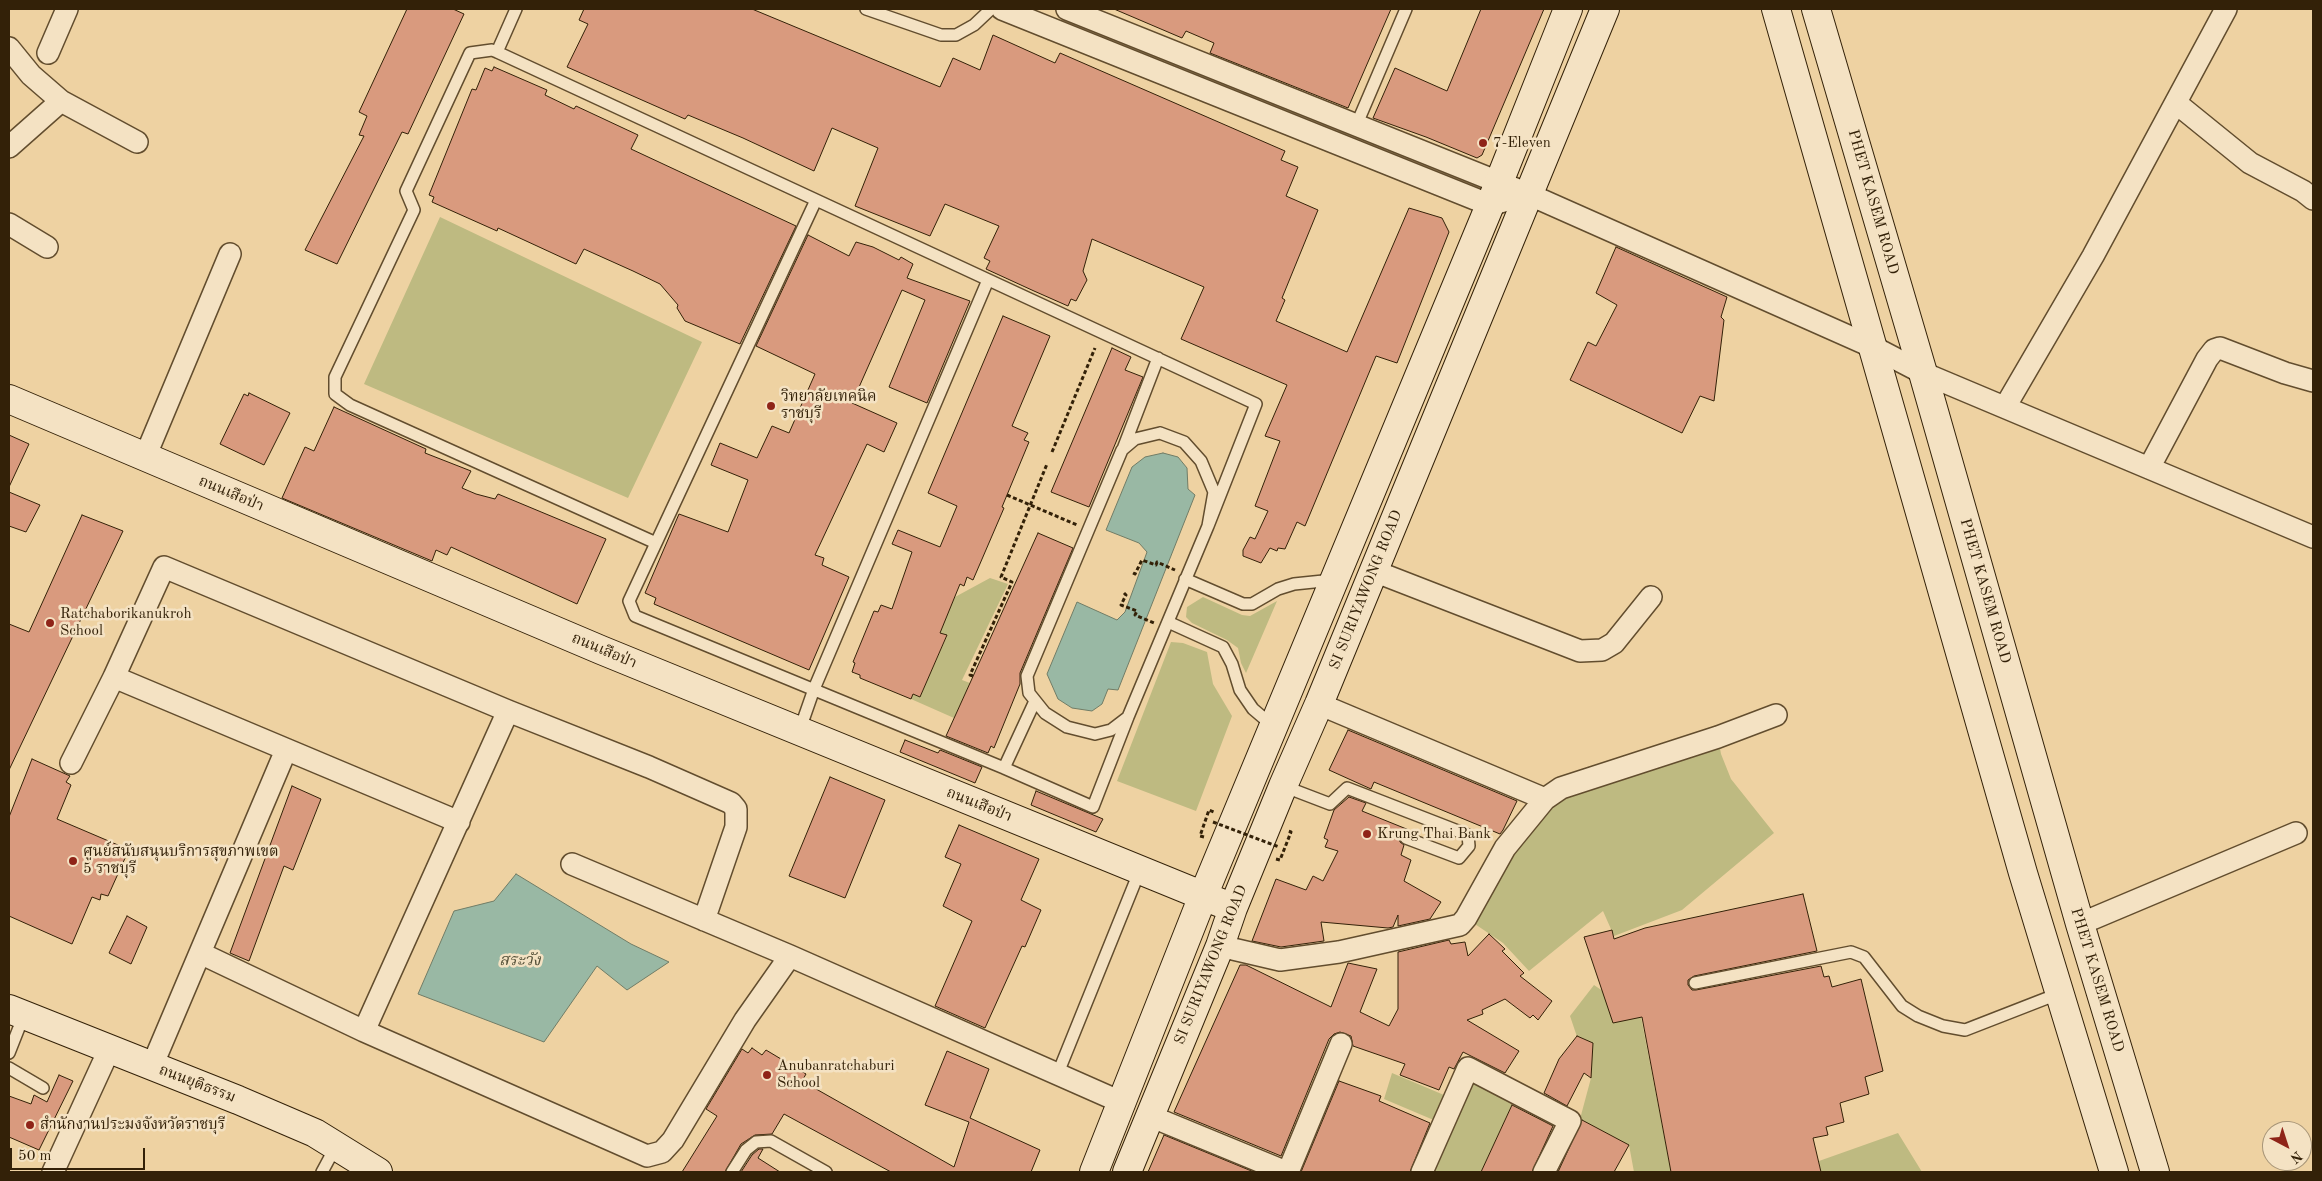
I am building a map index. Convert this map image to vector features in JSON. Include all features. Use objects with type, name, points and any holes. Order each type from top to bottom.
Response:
[{"type":"main road","name":"SI SURIYAWONG ROAD","points":[[1094,1172],[1273,726],[1494,194],[1568,9]]},
{"type":"main road","name":"SI SURIYAWONG ROAD","points":[[1127,1172],[1220,946],[1233,908],[1283,786],[1319,704],[1605,9]]},
{"type":"main road","points":[[1776,9],[2020,863],[2114,1172]]},
{"type":"main road","name":"PHET KASEM ROAD","points":[[1816,9],[1923,374],[2080,924],[2155,1172]]},
{"type":"main road","name":"ถนนเสือป่า","points":[[9,399],[799,732],[1233,908]]},
{"type":"main road","name":"ถนนยุติธรรม","points":[[16,1012],[315,1133],[378,1172]]},
{"type":"main road","points":[[1123,1103],[1150,1116]]},
{"type":"street","points":[[48,53],[67,9]]},
{"type":"street","points":[[1002,9],[1178,80],[1494,194],[1528,194],[1874,348],[1923,374],[2313,537]]},
{"type":"street","points":[[1067,9],[1356,126],[1494,194]]},
{"type":"street","points":[[2005,407],[2093,256],[2226,9]]},
{"type":"street","points":[[9,48],[31,75],[61,101],[137,142]]},
{"type":"street","points":[[1178,80],[1187,57]]},
{"type":"street","points":[[9,148],[61,101]]},
{"type":"street","points":[[2176,103],[2250,163],[2303,191],[2313,199]]},
{"type":"street","points":[[9,224],[47,247]]},
{"type":"street","points":[[145,457],[230,254]]},
{"type":"street","points":[[2149,468],[2214,350],[2220,348],[2284,374],[2313,381]]},
{"type":"street","points":[[71,763],[114,677],[164,567],[508,711],[649,767],[731,803],[736,809],[736,828],[704,920]]},
{"type":"street","points":[[1374,571],[1580,651],[1602,650],[1614,643],[1651,597]]},
{"type":"street","points":[[114,677],[459,822]]},
{"type":"street","points":[[1319,704],[1545,799]]},
{"type":"street","points":[[364,1031],[508,711]]},
{"type":"street","points":[[1220,946],[1280,960],[1340,952],[1460,925],[1466,918],[1505,848],[1545,799],[1561,788],[1776,716]]},
{"type":"street","points":[[152,1066],[286,750]]},
{"type":"street","points":[[2080,924],[2296,834]]},
{"type":"street","points":[[572,864],[790,956],[1123,1103]]},
{"type":"street","points":[[200,953],[364,1031],[647,1156],[662,1152],[673,1140],[745,1020],[790,956]]},
{"type":"street","points":[[1150,1116],[1287,1172],[1341,1044]]},
{"type":"street","points":[[53,1172],[108,1050]]},
{"type":"street","points":[[1422,1172],[1468,1068],[1570,1121],[1544,1172]]},
{"type":"lane","points":[[497,52],[516,9]]},
{"type":"lane","points":[[866,9],[941,35],[956,35],[974,25],[991,9]]},
{"type":"lane","points":[[1356,126],[1406,9]]},
{"type":"lane","points":[[656,543],[350,405],[335,394],[335,377],[414,210],[406,191],[470,53],[492,50],[497,52],[1256,404],[1208,526],[1128,716],[1093,807],[1004,768],[635,616],[629,601],[816,200]]},
{"type":"lane","points":[[799,732],[814,689],[988,280]]},
{"type":"lane","points":[[1128,716],[1111,730],[1095,734],[1066,727],[1045,713],[1029,693],[1028,676],[1158,358]]},
{"type":"lane","points":[[1122,450],[1135,439],[1160,433],[1184,442],[1201,461],[1214,492],[1208,526]]},
{"type":"lane","points":[[1185,580],[1243,604],[1252,604],[1278,589],[1294,584],[1333,580]]},
{"type":"lane","points":[[1168,622],[1223,647],[1232,664],[1240,690],[1253,709],[1273,726]]},
{"type":"lane","points":[[1004,768],[1035,701]]},
{"type":"lane","points":[[1283,786],[1332,806],[1346,788],[1468,835],[1469,846],[1459,858],[1406,838]]},
{"type":"lane","points":[[1058,1073],[1140,870]]},
{"type":"lane","points":[[1695,983],[1852,952],[1864,957],[1902,1006],[1918,1016],[1943,1026],[1965,1030],[2060,993]]},
{"type":"lane","points":[[9,1053],[16,1012]]},
{"type":"lane","points":[[9,1068],[43,1088]]},
{"type":"lane","points":[[732,1172],[746,1150],[756,1142],[771,1141],[826,1172]]},
{"type":"lane","points":[[322,1172],[336,1146]]},
{"type":"path","points":[[1052,452],[1095,348]]},
{"type":"path","points":[[973,676],[970,675],[1012,582],[1001,577],[1048,464]]},
{"type":"path","points":[[1007,495],[1089,530]]},
{"type":"path","points":[[1133,573],[1135,574],[1142,560],[1156,565],[1157,562],[1172,568]]},
{"type":"path","points":[[1124,594],[1126,595],[1121,604],[1137,611],[1135,615],[1153,623]]},
{"type":"path","points":[[1213,822],[1279,847]]},
{"type":"shaded area","points":[[440,217],[702,342],[628,498],[364,384]]},
{"type":"shaded area","points":[[990,578],[1008,584],[962,680],[970,683],[954,718],[911,699],[913,694],[920,697],[947,636],[938,632],[955,597]]},
{"type":"shaded area","points":[[1203,597],[1242,615],[1250,616],[1277,601],[1246,673],[1241,663],[1238,648],[1227,640],[1192,623],[1186,617],[1187,607]]},
{"type":"shaded area","points":[[1171,642],[1183,643],[1207,652],[1213,684],[1232,716],[1196,811],[1117,781]]},
{"type":"shaded area","points":[[1718,737],[1721,754],[1731,779],[1774,833],[1682,910],[1614,936],[1603,911],[1529,971],[1503,943],[1466,918],[1545,799]]},
{"type":"shaded area","points":[[1594,985],[1641,1017],[1671,1172],[1634,1172],[1629,1145],[1580,1119],[1591,1078],[1570,1016]]},
{"type":"shaded area","points":[[1392,1073],[1444,1095],[1436,1121],[1384,1099]]},
{"type":"shaded area","points":[[1472,1077],[1515,1098],[1481,1172],[1434,1172]]},
{"type":"shaded area","points":[[1898,1133],[1922,1172],[1821,1172],[1819,1161]]},
{"type":"water","points":[[1163,453],[1178,457],[1187,468],[1188,489],[1195,495],[1118,690],[1108,689],[1102,704],[1092,711],[1072,708],[1058,699],[1047,674],[1077,602],[1117,620],[1125,612],[1147,552],[1139,543],[1106,530],[1132,467],[1145,457]]},
{"type":"water","name":"สระวัง","points":[[516,874],[631,944],[669,962],[627,990],[597,966],[544,1042],[418,994],[454,911],[494,901]]},
{"type":"building","points":[[407,9],[453,9],[464,14],[408,134],[402,132],[337,264],[305,250],[364,136],[359,135],[367,116],[359,112]]},
{"type":"building","points":[[584,9],[752,9],[940,87],[953,58],[980,70],[993,35],[1055,63],[1060,53],[1285,151],[1281,160],[1298,167],[1286,196],[1318,210],[1282,298],[1285,300],[1276,321],[1347,352],[1409,208],[1442,218],[1449,232],[1397,363],[1376,356],[1305,526],[1297,522],[1285,549],[1278,548],[1277,551],[1270,548],[1261,563],[1243,556],[1243,550],[1250,537],[1255,539],[1268,511],[1255,506],[1280,441],[1265,436],[1287,385],[1181,339],[1204,287],[1092,239],[1083,271],[1087,280],[1076,301],[1071,299],[1068,306],[1034,291],[986,269],[990,261],[984,258],[999,226],[945,204],[930,236],[855,206],[878,148],[832,128],[814,171],[743,138],[688,115],[685,119],[567,67],[588,24],[579,20]]},
{"type":"building","points":[[1114,9],[1391,9],[1348,108],[1210,53],[1214,43],[1186,31],[1182,38]]},
{"type":"building","points":[[1481,9],[1544,9],[1482,155],[1477,158],[1373,118],[1395,68],[1447,91]]},
{"type":"building","points":[[494,67],[547,90],[545,95],[574,109],[576,106],[638,135],[631,149],[796,226],[740,344],[685,321],[677,308],[678,305],[660,284],[633,271],[584,249],[576,264],[498,228],[497,231],[432,202],[434,197],[429,195],[472,89],[476,90],[485,68],[492,71]]},
{"type":"building","points":[[808,235],[849,256],[856,242],[873,247],[899,260],[901,257],[913,264],[907,278],[970,301],[927,403],[889,387],[925,300],[902,290],[852,403],[897,423],[884,452],[867,444],[815,555],[824,558],[822,565],[849,577],[809,670],[654,604],[656,598],[645,593],[679,514],[728,532],[748,480],[711,465],[720,443],[757,458],[772,426],[789,433],[815,374],[756,346]]},
{"type":"building","points":[[1616,247],[1727,297],[1721,317],[1724,320],[1714,401],[1700,396],[1682,433],[1570,380],[1588,342],[1596,346],[1617,305],[1596,293]]},
{"type":"building","points":[[1003,316],[1050,336],[1012,426],[1028,433],[1024,440],[1029,442],[1002,507],[1004,508],[973,580],[967,577],[964,586],[960,584],[940,633],[947,635],[920,697],[913,694],[911,699],[860,678],[860,675],[852,672],[855,663],[853,662],[874,611],[878,612],[881,605],[892,609],[912,552],[892,544],[898,530],[940,547],[957,506],[928,493]]},
{"type":"building","points":[[1112,348],[1131,357],[1125,370],[1143,377],[1089,507],[1051,492]]},
{"type":"building","points":[[249,393],[290,413],[264,465],[220,444],[244,394],[248,396]]},
{"type":"building","points":[[334,407],[426,449],[425,453],[471,471],[462,488],[495,499],[498,494],[606,539],[577,604],[451,547],[447,555],[436,550],[432,561],[282,498],[305,447],[314,451]]},
{"type":"building","points":[[9,435],[29,444],[9,487]]},
{"type":"building","points":[[9,492],[40,505],[26,532],[9,526]]},
{"type":"building","points":[[82,515],[123,531],[9,770],[9,624],[29,632]]},
{"type":"building","points":[[1038,533],[1073,548],[1020,673],[1020,684],[994,748],[991,746],[988,753],[946,736]]},
{"type":"building","points":[[1348,730],[1517,801],[1503,830],[1500,834],[1374,782],[1371,789],[1329,770]]},
{"type":"building","points":[[905,740],[938,753],[940,750],[982,767],[975,783],[900,752]]},
{"type":"building","points":[[32,759],[70,776],[66,782],[71,785],[57,819],[125,848],[122,854],[126,856],[108,896],[101,894],[100,900],[92,897],[72,944],[9,916],[9,817]]},
{"type":"building","points":[[830,777],[885,800],[845,898],[789,876]]},
{"type":"building","points":[[292,786],[321,799],[293,870],[284,866],[249,961],[230,953]]},
{"type":"building","points":[[1036,791],[1103,819],[1096,832],[1031,805]]},
{"type":"building","points":[[1349,797],[1366,803],[1362,811],[1409,830],[1402,832],[1399,836],[1400,842],[1404,845],[1401,855],[1411,860],[1404,881],[1441,902],[1430,919],[1398,926],[1398,915],[1393,927],[1388,928],[1321,922],[1324,941],[1281,947],[1252,941],[1276,879],[1306,890],[1313,876],[1323,881],[1338,851],[1325,847],[1328,840],[1324,838],[1334,810]]},
{"type":"building","points":[[959,825],[1039,859],[1021,900],[1041,910],[1025,947],[1022,946],[985,1028],[935,1006],[972,921],[943,906],[961,864],[945,857]]},
{"type":"building","points":[[1803,894],[1817,951],[1694,976],[1688,980],[1688,985],[1692,990],[1696,990],[1821,966],[1824,977],[1829,976],[1832,987],[1861,979],[1883,1071],[1865,1077],[1869,1094],[1840,1103],[1844,1122],[1826,1127],[1828,1135],[1813,1138],[1821,1172],[1671,1172],[1642,1017],[1613,1023],[1584,937],[1612,930],[1614,939],[1645,928]]},
{"type":"building","points":[[127,916],[147,927],[131,964],[109,953]]},
{"type":"building","points":[[1489,934],[1505,949],[1502,951],[1524,973],[1520,976],[1552,1001],[1538,1020],[1533,1015],[1530,1018],[1505,999],[1482,1010],[1483,1014],[1467,1020],[1519,1051],[1505,1073],[1463,1052],[1454,1069],[1449,1067],[1439,1090],[1400,1075],[1405,1064],[1353,1046],[1351,1036],[1340,1032],[1334,1034],[1329,1039],[1281,1156],[1174,1112],[1240,965],[1246,965],[1331,1007],[1348,963],[1377,969],[1360,1012],[1389,1026],[1398,1009],[1398,952],[1449,940],[1451,944],[1465,942],[1468,956]]},
{"type":"building","points":[[1577,1036],[1593,1043],[1591,1078],[1584,1073],[1567,1106],[1544,1093],[1559,1059]]},
{"type":"building","points":[[752,1048],[762,1055],[766,1050],[806,1074],[802,1081],[954,1167],[969,1122],[925,1105],[947,1051],[989,1069],[970,1118],[1040,1150],[1031,1172],[891,1172],[784,1114],[772,1134],[755,1135],[741,1144],[725,1172],[682,1172],[717,1116],[706,1109],[742,1049],[748,1053]]},
{"type":"building","name":"สำนักงานประมงจังหวัดราชบุรี","points":[[59,1075],[73,1081],[39,1150],[9,1137],[9,1096],[31,1104],[34,1095],[47,1102]]},
{"type":"building","points":[[1339,1081],[1381,1096],[1379,1101],[1430,1123],[1410,1172],[1301,1172]]},
{"type":"building","points":[[1512,1105],[1553,1126],[1532,1172],[1481,1172]]},
{"type":"building","points":[[1582,1120],[1629,1145],[1614,1172],[1558,1172]]},
{"type":"building","points":[[1164,1135],[1254,1172],[1148,1172]]},
{"type":"building","points":[[759,1149],[763,1149],[758,1158],[780,1172],[741,1172],[752,1155]]},
{"type":"place","name":"7-Eleven","points":[[1483,143]]},
{"type":"place","name":"วิทยาลัยเทคนิค ราชบุรี","points":[[771,406]]},
{"type":"place","name":"Ratchaborikanukroh School","points":[[50,623]]},
{"type":"place","name":"Krung Thai Bank","points":[[1367,834]]},
{"type":"place","name":"ศูนย์สนับสนุนบริการสุขภาพเขต 5 ราชบุรี","points":[[73,861]]},
{"type":"place","name":"Anubanratchaburi School","points":[[767,1075]]},
{"type":"place","name":"สำนักงานประมงจังหวัดราชบุรี","points":[[30,1125]]}]
